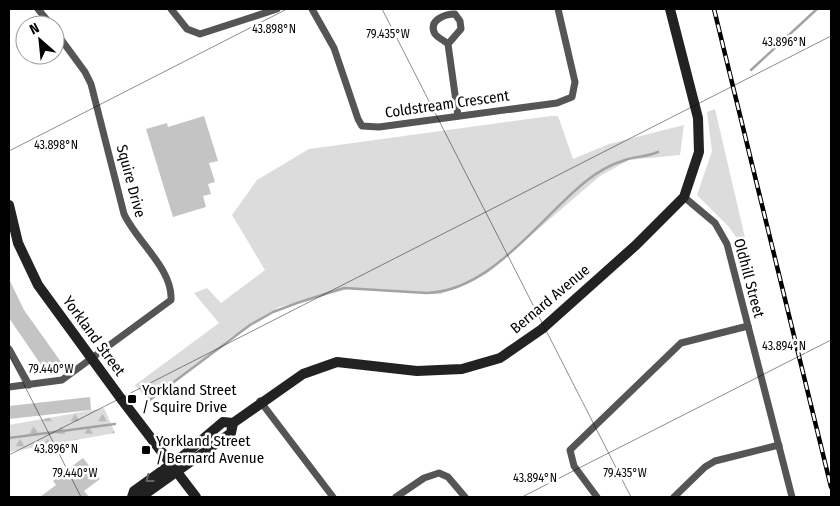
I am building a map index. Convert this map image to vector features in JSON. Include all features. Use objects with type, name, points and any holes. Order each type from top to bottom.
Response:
[{"type":"street","points":[[171,9],[187,29],[200,34],[277,9]]},
{"type":"street","name":"Coldstream Crescent","points":[[312,9],[334,48],[355,113],[362,126],[383,126],[557,103],[572,97],[576,82],[558,9]]},
{"type":"street","name":"Bernard Avenue","points":[[132,497],[134,491],[174,468],[191,464],[231,433],[233,423],[260,401],[303,374],[337,362],[417,371],[462,369],[500,358],[542,329],[636,245],[684,197],[698,152],[698,118],[670,9]]},
{"type":"street","points":[[448,44],[461,29],[460,20],[455,14],[444,14],[437,19],[434,28],[435,34],[448,44],[458,116]]},
{"type":"street","name":"Squire Drive","points":[[9,387],[62,380],[161,309],[170,300],[170,281],[130,229],[124,214],[91,84],[85,72],[65,44]]},
{"type":"street","name":"Oldhill Street","points":[[684,197],[721,230],[727,244],[792,497]]},
{"type":"street","name":"Yorkland Street","points":[[9,205],[13,244],[38,285],[196,497]]},
{"type":"street","points":[[597,497],[574,466],[570,450],[681,344],[748,326]]},
{"type":"street","points":[[9,349],[29,385]]},
{"type":"street","points":[[260,401],[333,497]]},
{"type":"street","points":[[674,497],[715,461],[779,445]]},
{"type":"street","name":"Bernard Avenue","points":[[141,497],[174,468]]},
{"type":"street","points":[[396,497],[424,478],[439,473],[448,477],[465,497]]},
{"type":"green space","points":[[715,109],[749,255],[729,227],[697,195],[712,151],[707,112]]},
{"type":"green space","points":[[558,116],[573,159],[609,144],[684,125],[680,155],[629,160],[600,176],[486,274],[441,294],[352,288],[279,307],[231,337],[149,402],[135,385],[219,323],[194,293],[207,288],[221,303],[265,270],[232,215],[257,180],[309,149]]},
{"type":"green space","points":[[104,408],[115,433],[9,452],[9,425]]},
{"type":"building","points":[[204,116],[218,161],[209,163],[215,182],[208,184],[211,194],[203,196],[206,207],[173,217],[146,129],[167,123],[168,127]]},
{"type":"building","points":[[9,279],[24,310],[61,362],[46,372],[9,318]]},
{"type":"building","points":[[90,397],[91,410],[9,419],[9,406]]},
{"type":"building","points":[[83,458],[100,479],[84,491],[89,497],[40,497],[56,485],[53,481],[60,475],[59,473],[66,467],[67,470]]},
{"type":"waterway","points":[[751,70],[817,9]]},
{"type":"waterway","points":[[147,402],[250,325],[273,312],[344,288],[427,293],[450,289],[472,280],[493,267],[512,251],[594,175],[620,162],[658,152]]},
{"type":"waterway","points":[[9,438],[115,424]]},
{"type":"railway","points":[[714,9],[831,487]]},
{"type":"place","name":"Yorkland Street / Squire Drive","points":[[132,399]]},
{"type":"place","name":"Yorkland Street / Bernard Avenue","points":[[146,450]]}]
